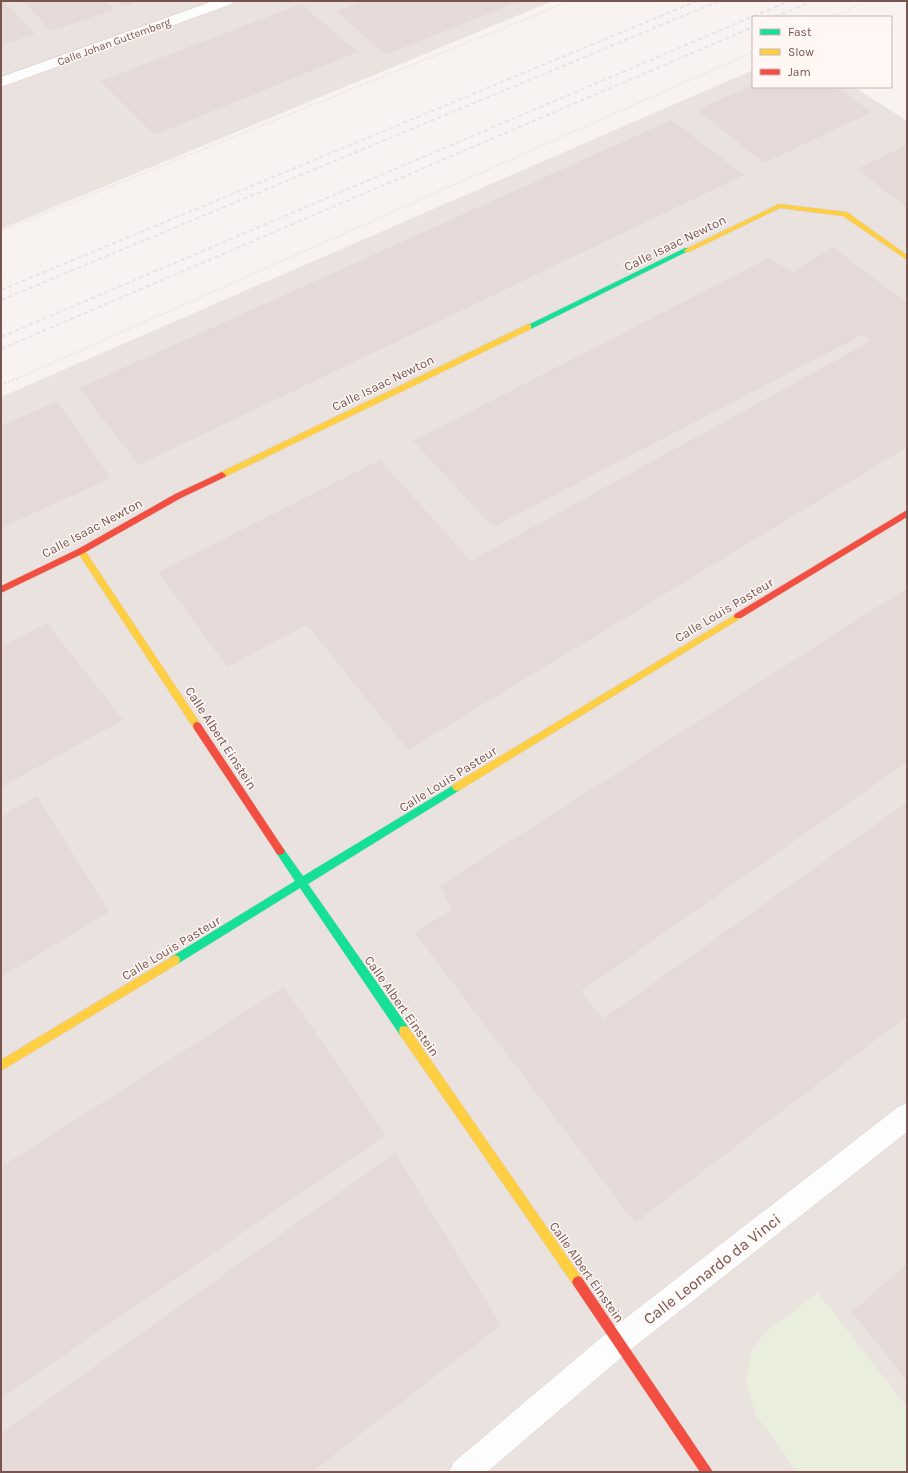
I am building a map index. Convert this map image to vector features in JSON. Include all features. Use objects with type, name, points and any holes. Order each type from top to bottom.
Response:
[{"type":"street","name":"Calle Johan Guttemberg","points":[[1,82],[227,1]]},
{"type":"street","name":"Calle Isaac Newton","points":[[1,590],[81,551],[178,496],[779,206],[845,214],[907,258]]},
{"type":"street","name":"Calle Louis Pasteur","points":[[1,1066],[302,884],[907,513]]},
{"type":"street","name":"Calle Albert Einstein","points":[[81,551],[302,884],[708,1472]]},
{"type":"street","name":"Calle Leonardo da Vinci","points":[[464,1472],[619,1341],[907,1116]]},
{"type":"path","points":[[1,231],[570,1]]},
{"type":"path","points":[[834,16],[868,1]]},
{"type":"path","points":[[1,385],[752,52]]},
{"type":"shaded area","points":[[1,1],[553,1],[1,229]]},
{"type":"shaded area","points":[[752,70],[752,88],[856,88],[907,121],[907,1472],[1,1472],[1,397]]},
{"type":"green space","points":[[818,1293],[907,1407],[907,1472],[797,1472],[756,1415],[746,1383],[750,1354],[765,1332]]},
{"type":"building","points":[[1,1],[4,1],[35,34],[1,46]]},
{"type":"building","points":[[24,1],[106,1],[114,9],[51,31]]},
{"type":"building","points":[[118,1],[139,1],[124,7]]},
{"type":"building","points":[[362,1],[520,1],[385,55],[337,11]]},
{"type":"building","points":[[301,4],[358,52],[154,135],[100,81]]},
{"type":"building","points":[[752,85],[752,88],[836,88],[872,112],[764,163],[697,110]]},
{"type":"building","points":[[671,120],[744,175],[139,465],[79,388]]},
{"type":"building","points":[[907,145],[907,208],[857,169]]},
{"type":"building","points":[[833,247],[907,303],[907,447],[408,750],[307,625],[227,667],[158,572],[380,460],[471,561],[871,341],[864,334],[493,527],[413,441],[769,258],[793,272]]},
{"type":"building","points":[[57,401],[111,478],[1,528],[1,426]]},
{"type":"building","points":[[907,588],[907,762],[581,991],[603,1019],[907,802],[907,1016],[635,1223],[414,932],[452,910],[440,886]]},
{"type":"building","points":[[47,623],[123,720],[1,787],[1,647]]},
{"type":"building","points":[[37,796],[109,912],[1,977],[1,816]]},
{"type":"building","points":[[284,987],[386,1135],[1,1398],[1,1167]]},
{"type":"building","points":[[395,1153],[501,1325],[312,1472],[1,1472],[1,1433]]},
{"type":"building","points":[[907,1264],[907,1381],[852,1312]]},
{"type":"railway","points":[[1,290],[697,1]]},
{"type":"railway","points":[[1,300],[719,1]]},
{"type":"railway","points":[[754,16],[789,1]]},
{"type":"railway","points":[[777,16],[813,1]]},
{"type":"railway","points":[[1,337],[752,17]]},
{"type":"railway","points":[[1,349],[752,27]]},
{"type":"traffic: fast","points":[[528,327],[687,250]]},
{"type":"traffic: fast","points":[[175,960],[457,787]]},
{"type":"traffic: fast","points":[[280,851],[404,1031]]},
{"type":"traffic: slow","points":[[687,250],[779,206],[845,214],[907,258]]},
{"type":"traffic: slow","points":[[222,475],[528,327]]},
{"type":"traffic: slow","points":[[81,551],[197,726]]},
{"type":"traffic: slow","points":[[457,787],[738,616]]},
{"type":"traffic: slow","points":[[1,1066],[175,960]]},
{"type":"traffic: slow","points":[[404,1031],[578,1282]]},
{"type":"traffic: jam","points":[[1,590],[81,551],[178,496],[222,475]]},
{"type":"traffic: jam","points":[[738,616],[907,513]]},
{"type":"traffic: jam","points":[[197,726],[280,851]]},
{"type":"traffic: jam","points":[[578,1282],[707,1472]]}]
